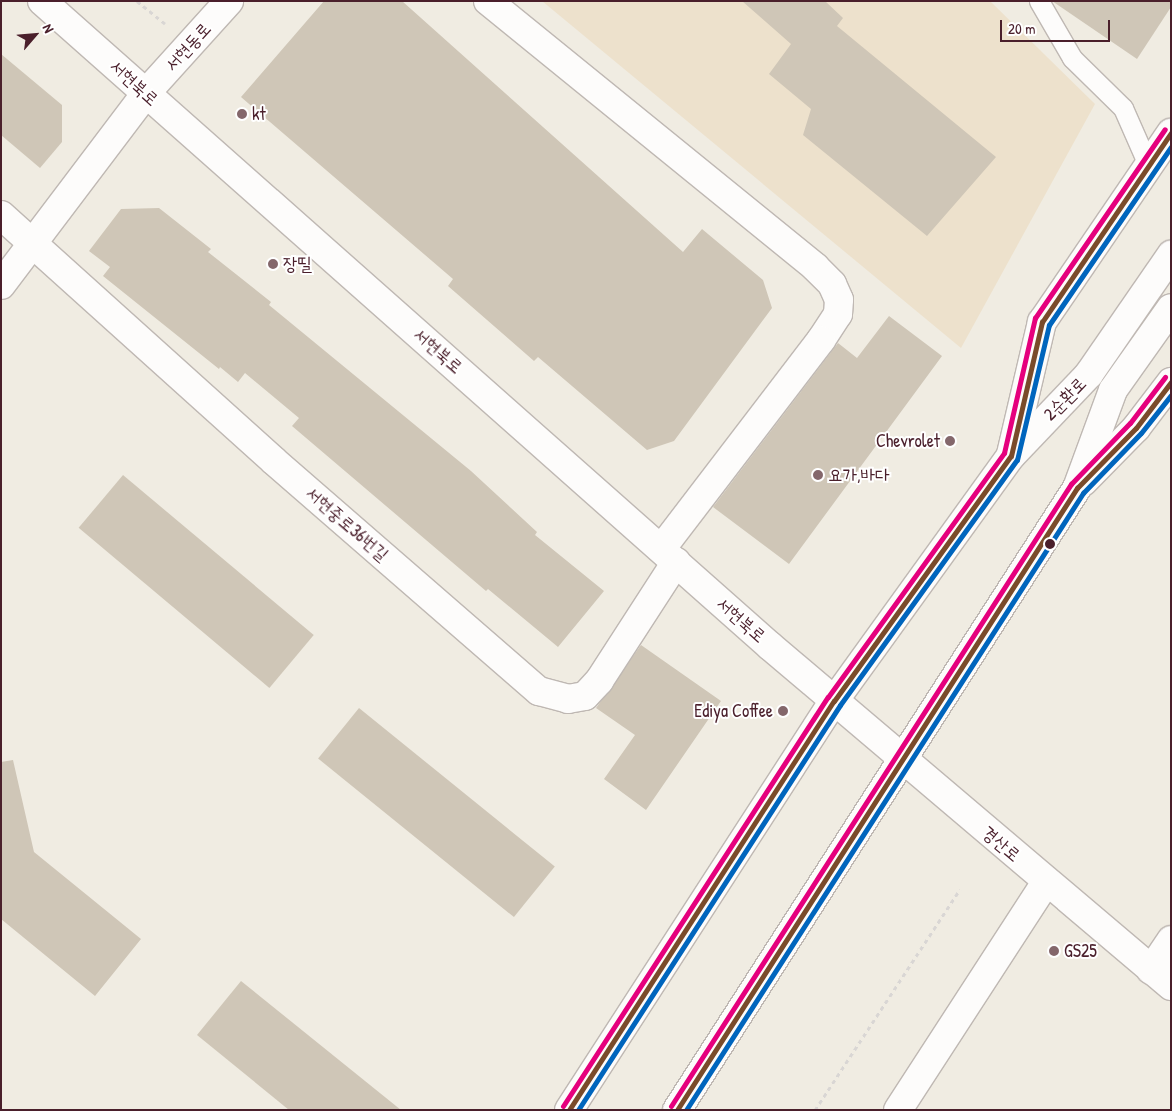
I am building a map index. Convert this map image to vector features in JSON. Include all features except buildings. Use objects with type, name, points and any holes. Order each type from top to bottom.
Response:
[{"type":"street","name":"서현북로","points":[[42,1],[834,701]]},
{"type":"street","name":"서현동로","points":[[1,285],[34,244],[146,93],[229,1]]},
{"type":"street","name":"서현중로36번길","points":[[1,215],[274,460],[539,691],[568,699],[584,696],[598,681],[668,556],[838,314],[839,300],[832,284],[815,267],[488,1]]},
{"type":"street","points":[[1010,456],[1042,322],[1171,133]]},
{"type":"street","name":"2순환로","points":[[569,1110],[834,701],[1010,456],[1089,374],[1171,255]]},
{"type":"street","name":"2순환로","points":[[677,1110],[1077,488],[1113,390],[1171,308]]},
{"type":"street","points":[[1077,488],[1136,428],[1171,382]]},
{"type":"street","name":"경산로","points":[[834,701],[1161,978]]},
{"type":"street","points":[[903,1108],[1046,882]]},
{"type":"street","points":[[1161,978],[1171,940]]},
{"type":"lane","points":[[1039,1],[1072,58],[1124,108],[1149,167]]},
{"type":"path","points":[[137,1],[166,24],[170,18]]},
{"type":"path","points":[[815,1110],[960,889]]},
{"type":"shaded area","points":[[542,1],[990,1],[1095,104],[961,348]]},
{"type":"transit line","points":[[563,1106],[828,697],[1004,453],[1035,318],[1165,129]]},
{"type":"transit line","points":[[569,1110],[834,701],[1011,456],[1042,322],[1171,133]]},
{"type":"transit line","points":[[578,1110],[840,705],[1017,460],[1049,325],[1171,147]]},
{"type":"transit line","points":[[671,1106],[1071,484],[1130,423],[1165,377]]},
{"type":"transit line","points":[[677,1110],[1077,488],[1136,428],[1171,382]]},
{"type":"transit line","points":[[686,1110],[1083,493],[1141,433],[1171,395]]},
{"type":"place","name":"kt","points":[[242,114]]},
{"type":"place","name":"장띨","points":[[273,264]]},
{"type":"place","name":"Chevrolet","points":[[950,441]]},
{"type":"place","name":"요가,바다","points":[[818,475]]},
{"type":"place","name":"Ediya Coffee","points":[[783,711]]},
{"type":"place","name":"GS25","points":[[1054,951]]}]
